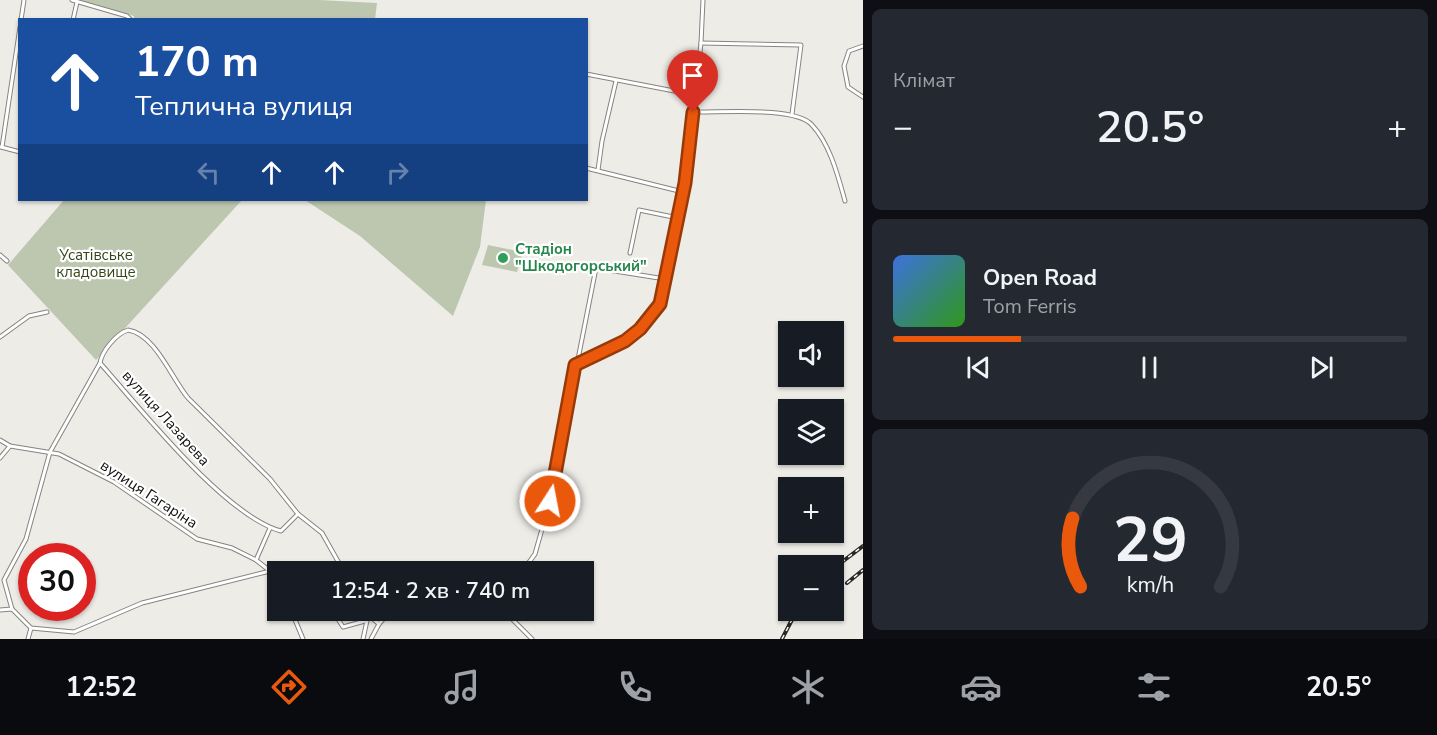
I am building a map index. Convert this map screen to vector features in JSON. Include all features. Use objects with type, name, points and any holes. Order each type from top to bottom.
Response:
[{"type":"street","points":[[21,18],[24,0]]},
{"type":"street","points":[[72,0],[130,18]]},
{"type":"street","points":[[575,365],[625,341],[640,329],[660,304],[683,192],[702,43],[703,0]]},
{"type":"street","points":[[73,18],[77,2]]},
{"type":"street","points":[[18,40],[1,147],[18,152]]},
{"type":"street","points":[[702,43],[801,45],[792,114]]},
{"type":"street","points":[[862,46],[849,51],[843,66],[848,87],[862,96]]},
{"type":"street","points":[[588,74],[695,95]]},
{"type":"street","points":[[598,170],[602,141],[616,81]]},
{"type":"street","points":[[693,112],[792,114],[810,123],[824,142],[845,201]]},
{"type":"street","points":[[588,168],[683,192]]},
{"type":"street","points":[[630,253],[639,210],[678,218]]},
{"type":"street","points":[[0,255],[7,261]]},
{"type":"street","points":[[530,561],[535,554],[552,491],[575,365],[596,268],[665,279]]},
{"type":"street","points":[[1,335],[29,316],[47,312]]},
{"type":"street","points":[[267,572],[142,603],[74,632],[31,628],[12,609],[4,580],[26,539],[50,452],[102,356],[119,334],[128,330],[138,333],[163,357],[178,386],[188,398],[270,479],[298,514],[322,533],[338,561]]},
{"type":"street","name":"вулиця Лазарева","points":[[100,363],[206,479],[270,528]]},
{"type":"street","name":"вулиця Гагаріна","points":[[0,440],[10,446],[50,452],[114,482],[197,539],[232,548],[256,560],[267,569]]},
{"type":"street","points":[[0,458],[10,446]]},
{"type":"street","points":[[256,560],[270,528],[280,531],[298,514]]},
{"type":"street","points":[[0,610],[12,609]]},
{"type":"street","points":[[296,621],[303,639]]},
{"type":"street","points":[[339,621],[343,627],[365,621],[363,639]]},
{"type":"street","points":[[371,639],[382,621]]},
{"type":"street","points":[[514,621],[531,639]]},
{"type":"street","points":[[28,639],[31,628]]},
{"type":"green space","points":[[77,0],[319,0],[377,3],[375,18],[134,18],[134,16]]},
{"type":"green space","name":"Усатівське кладовище","points":[[63,201],[241,201],[96,360],[8,265]]},
{"type":"green space","points":[[307,201],[486,201],[480,247],[453,316],[360,236]]},
{"type":"green space","name":"Стадіон \"Шкодогорський\"","points":[[488,245],[523,252],[517,272],[482,265]]},
{"type":"railway","points":[[844,560],[863,546]]},
{"type":"railway","points":[[847,583],[863,570]]},
{"type":"railway","points":[[782,639],[791,621]]},
{"type":"place","name":"Стадіон \"Шкодогорський\"","points":[[503,258]]},
{"type":"route","points":[[550,501],[575,365],[625,341],[650,319],[660,304],[685,183],[693,112]]}]
